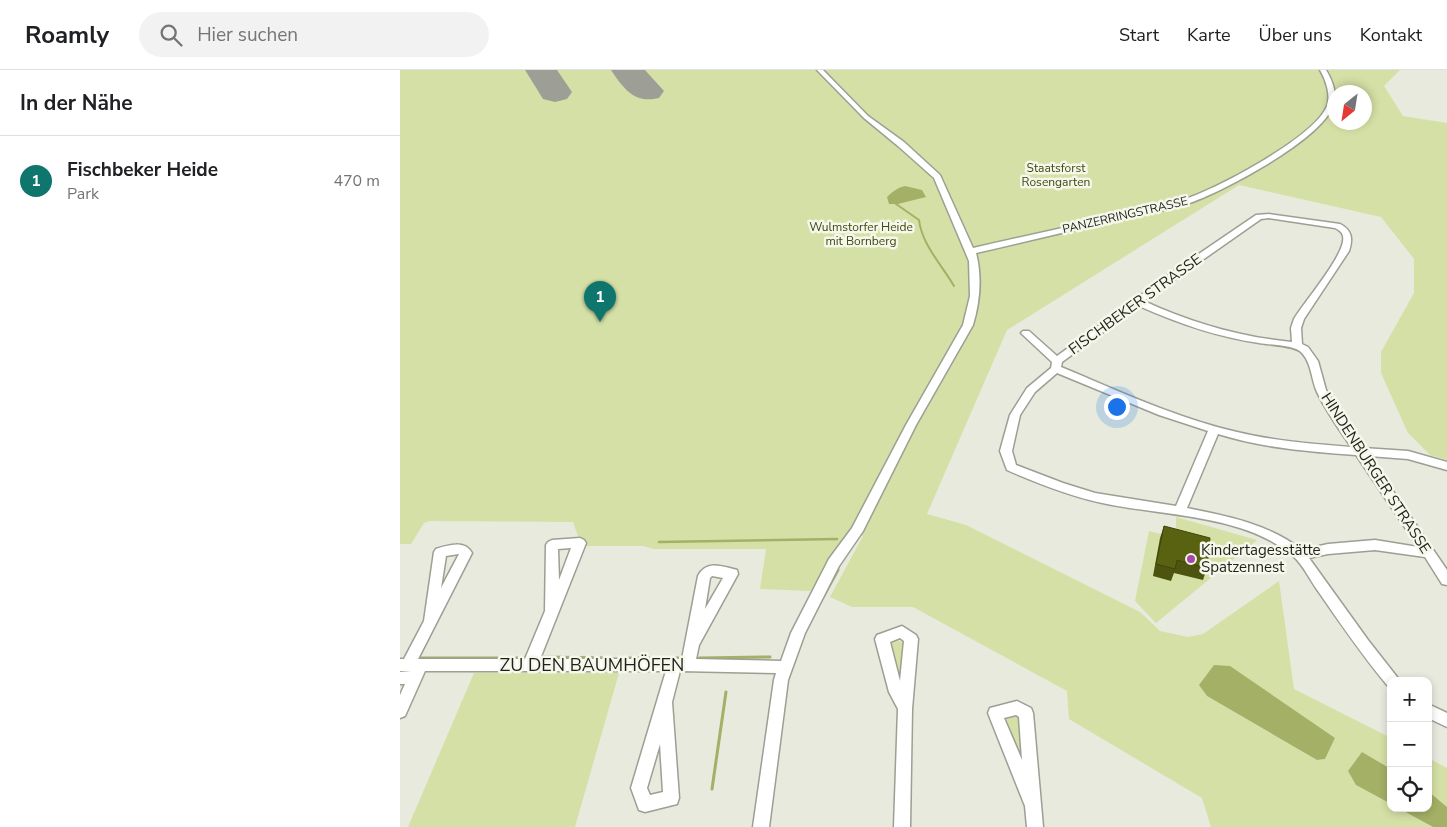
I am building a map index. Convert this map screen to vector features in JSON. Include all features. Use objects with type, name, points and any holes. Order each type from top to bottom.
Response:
[{"type":"street","points":[[761,827],[785,667],[806,615],[834,563],[857,531],[911,425],[971,318],[976,275],[972,251],[967,244],[937,177],[901,144],[866,117],[820,70]]},
{"type":"street","name":"PANZERRINGSTRASSE","points":[[972,251],[1185,202],[1234,180],[1295,142],[1322,119],[1330,108],[1332,96],[1323,70]]},
{"type":"street","name":"FISCHBEKER STRASSE","points":[[1180,510],[1133,505],[1087,495],[1055,486],[1011,467],[1006,451],[1014,415],[1031,390],[1056,365],[1187,266],[1263,216],[1337,226],[1343,228],[1347,233],[1348,243],[1342,256],[1299,319],[1296,328],[1297,346]]},
{"type":"street","points":[[1138,302],[1174,318],[1207,328],[1259,340],[1297,346]]},
{"type":"street","points":[[1026,333],[1056,365],[1139,404],[1214,430],[1300,448],[1408,455],[1447,466]]},
{"type":"street","name":"HINDENBURGER STRASSE","points":[[1297,346],[1310,355],[1320,390],[1350,440],[1360,451],[1447,580]]},
{"type":"street","points":[[1214,430],[1180,510],[1257,530],[1278,538],[1299,555],[1389,677]]},
{"type":"street","points":[[530,665],[552,614],[580,543],[552,545],[552,614]]},
{"type":"street","points":[[1299,555],[1328,549],[1374,545],[1428,553]]},
{"type":"street","points":[[400,711],[411,669],[430,619],[466,553],[461,549],[440,552],[430,619]]},
{"type":"street","points":[[665,702],[671,798],[645,804],[639,788],[665,702],[681,665],[732,574],[709,570],[704,576],[692,644]]},
{"type":"street","name":"ZU DEN BAUMHÖFEN","points":[[400,678],[411,669],[530,665],[785,667]]},
{"type":"street","points":[[1034,808],[995,713],[1017,708],[1026,713],[1034,808],[1035,827]]},
{"type":"street","points":[[902,827],[905,709]]},
{"type":"street","points":[[1432,713],[1447,720]]},
{"type":"green space","points":[[400,70],[1400,70],[1384,86],[1403,116],[1447,123],[1447,460],[1430,455],[1408,433],[1381,373],[1381,352],[1414,293],[1414,259],[1381,217],[1239,185],[1007,330],[927,514],[966,525],[1140,612],[1160,631],[1188,637],[1203,634],[1279,581],[1294,689],[1387,736],[1387,767],[1362,752],[1356,785],[1387,802],[1387,812],[1405,812],[1433,827],[1211,827],[1202,798],[1069,719],[1067,691],[913,607],[852,607],[830,597],[863,536],[849,531],[810,591],[760,589],[766,549],[654,549],[643,546],[585,546],[586,541],[578,536],[573,522],[429,521],[424,523],[411,544],[400,544]],"holes":[[[937,177],[977,254],[979,275]],[[1200,685],[1335,738],[1325,759],[1317,760],[1207,696]]]},
{"type":"green space","points":[[1176,517],[1257,540],[1156,623],[1135,601],[1149,531],[1169,536],[1176,532]]},
{"type":"green space","points":[[899,641],[906,644],[906,659],[902,661],[900,692],[890,643]]},
{"type":"green space","points":[[474,673],[619,673],[575,827],[408,827]]},
{"type":"green space","points":[[1019,715],[1022,717],[1023,774],[1004,722],[1006,717]]},
{"type":"green space","points":[[1432,760],[1447,768],[1447,807],[1432,794]]},
{"type":"shaded area","points":[[905,186],[922,190],[926,197],[898,204],[889,204],[887,197],[895,190]]},
{"type":"shaded area","points":[[1214,665],[1230,666],[1335,738],[1325,759],[1317,760],[1207,696],[1199,685]]},
{"type":"shaded area","points":[[1362,752],[1387,767],[1387,802],[1356,785],[1348,771]]},
{"type":"shaded area","points":[[1432,794],[1447,807],[1447,827],[1433,827],[1405,812],[1432,812]]},
{"type":"building","points":[[1164,526],[1210,538],[1207,568],[1177,560],[1175,569],[1156,564]]},
{"type":"waterway","points":[[896,204],[919,220],[928,246],[954,286]]},
{"type":"waterway","points":[[659,542],[837,539]]},
{"type":"waterway","points":[[823,597],[838,570]]},
{"type":"waterway","points":[[542,657],[612,658]]},
{"type":"waterway","points":[[699,658],[770,657]]},
{"type":"waterway","points":[[420,658],[527,658]]},
{"type":"waterway","points":[[622,658],[680,658]]},
{"type":"waterway","points":[[712,789],[726,692]]},
{"type":"runway","points":[[541,70],[555,92]]},
{"type":"runway","points":[[627,70],[647,91]]},
{"type":"place","name":"Fischbeker Heide","points":[[600,322]]},
{"type":"place","name":"Kindertagesstätte Spatzennest","points":[[1191,559]]},
{"type":"park label","name":"Staatsforst Rosengarten","points":[[1056,175]]},
{"type":"park label","name":"Wulmstorfer Heide mit Bornberg","points":[[861,234]]}]
